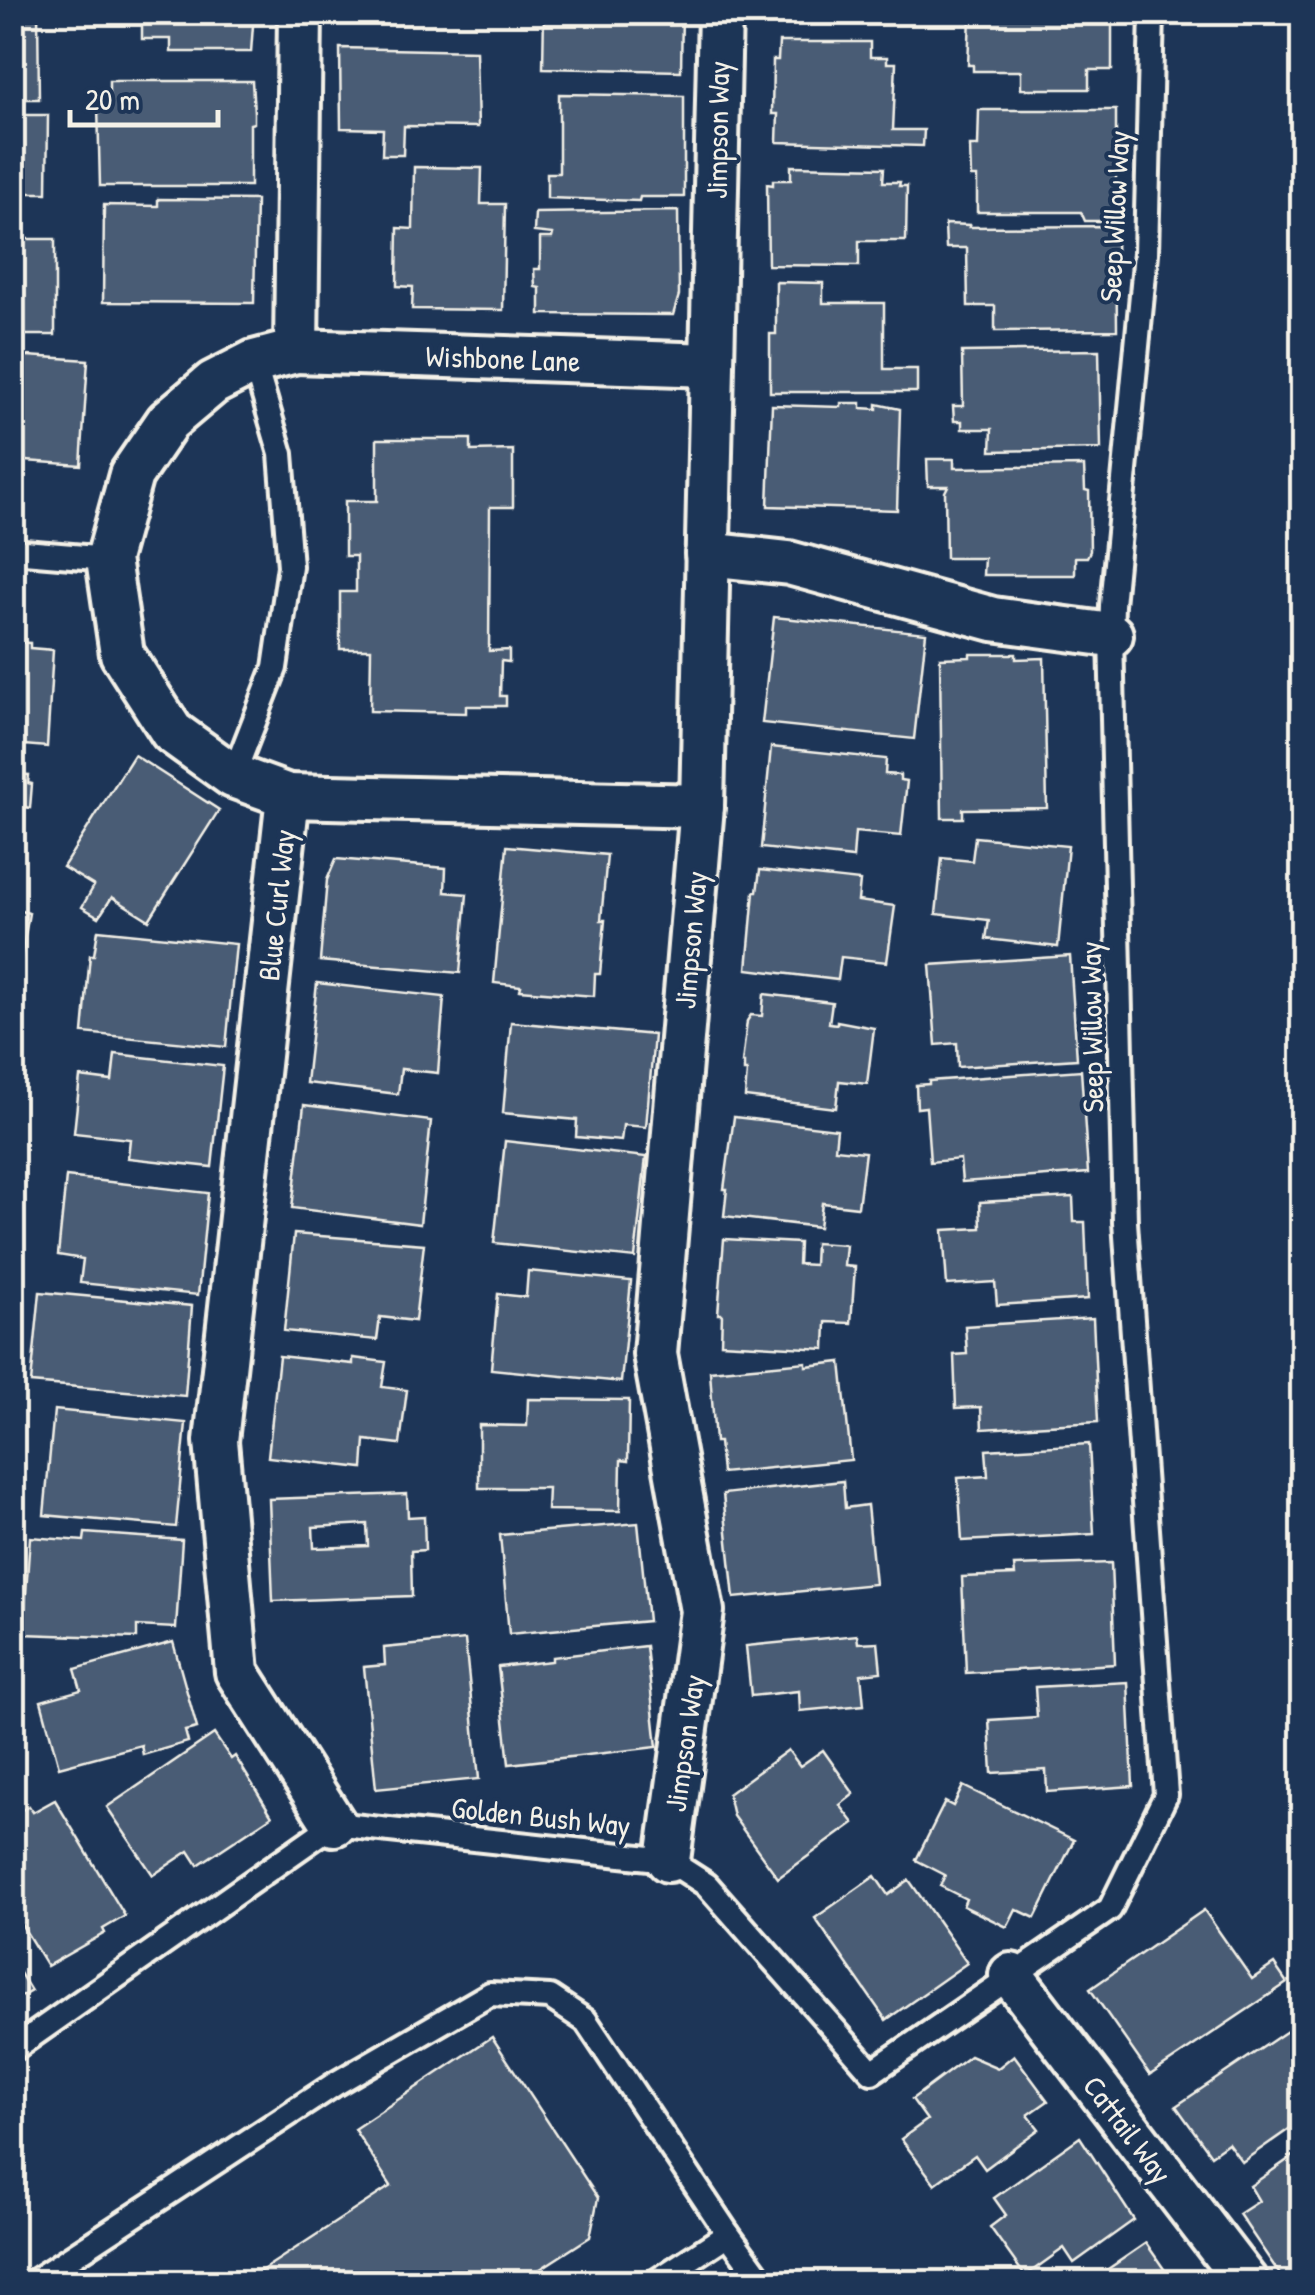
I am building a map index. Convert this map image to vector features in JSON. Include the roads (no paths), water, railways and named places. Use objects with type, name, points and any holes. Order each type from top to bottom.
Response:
[{"type":"street","points":[[296,351],[300,12]]},
{"type":"street","name":"Jimpson Way","points":[[668,1860],[702,1611],[655,1354],[702,806],[720,12]]},
{"type":"street","name":"Blue Curl Way","points":[[296,351],[254,362],[212,383],[168,420],[131,476],[108,559],[122,654],[172,732],[233,776],[288,796],[216,1441],[237,1672],[334,1824]]},
{"type":"street","name":"Wishbone Lane","points":[[296,351],[711,365]]},
{"type":"street","points":[[707,554],[790,563],[993,620],[1112,635]]},
{"type":"street","points":[[288,796],[702,806]]},
{"type":"street","name":"Cattail Way","points":[[1012,1974],[1246,2282]]},
{"type":"lane","name":"Seep Willow Way","points":[[1012,1974],[1110,1909],[1166,1795],[1125,1222],[1112,635],[1146,253],[1152,12]]},
{"type":"lane","points":[[233,776],[275,668],[290,566],[281,454],[254,362]]},
{"type":"lane","points":[[12,551],[108,559]]},
{"type":"lane","points":[[12,2050],[334,1824]]},
{"type":"lane","name":"Golden Bush Way","points":[[334,1824],[668,1860],[708,1885],[872,2072],[1012,1974]]},
{"type":"lane","points":[[33,2282],[334,2084],[490,1994],[550,1997],[586,2021],[764,2282]]},
{"type":"lane","points":[[655,2282],[728,2234]]}]
